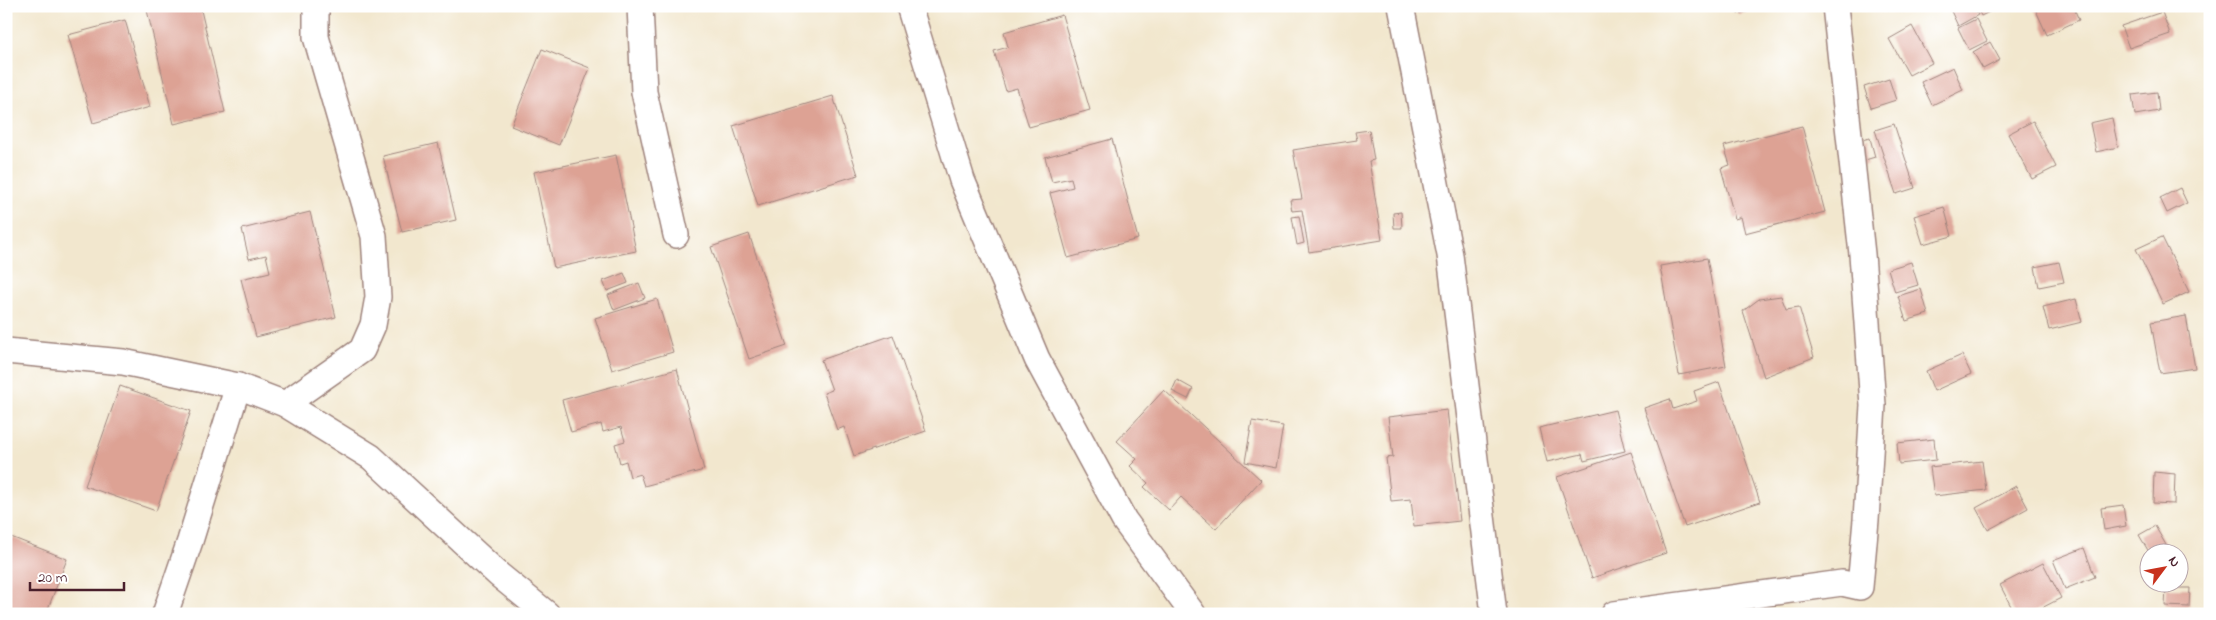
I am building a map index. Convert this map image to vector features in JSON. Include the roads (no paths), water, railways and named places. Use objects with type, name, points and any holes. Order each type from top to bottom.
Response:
[{"type":"street","points":[[285,404],[362,350],[373,325],[378,297],[374,236],[316,37],[316,6]]},
{"type":"street","points":[[640,6],[644,92],[676,235]]},
{"type":"street","points":[[909,6],[962,180],[1037,359],[1124,520],[1193,614]]},
{"type":"street","points":[[1401,6],[1450,255],[1494,614]]},
{"type":"street","points":[[1614,614],[1842,582],[1860,587],[1873,405],[1862,254],[1835,6]]},
{"type":"street","points":[[6,351],[122,362],[238,386],[285,404],[371,456],[499,575],[547,614]]},
{"type":"street","points":[[165,614],[190,541],[238,386]]}]
